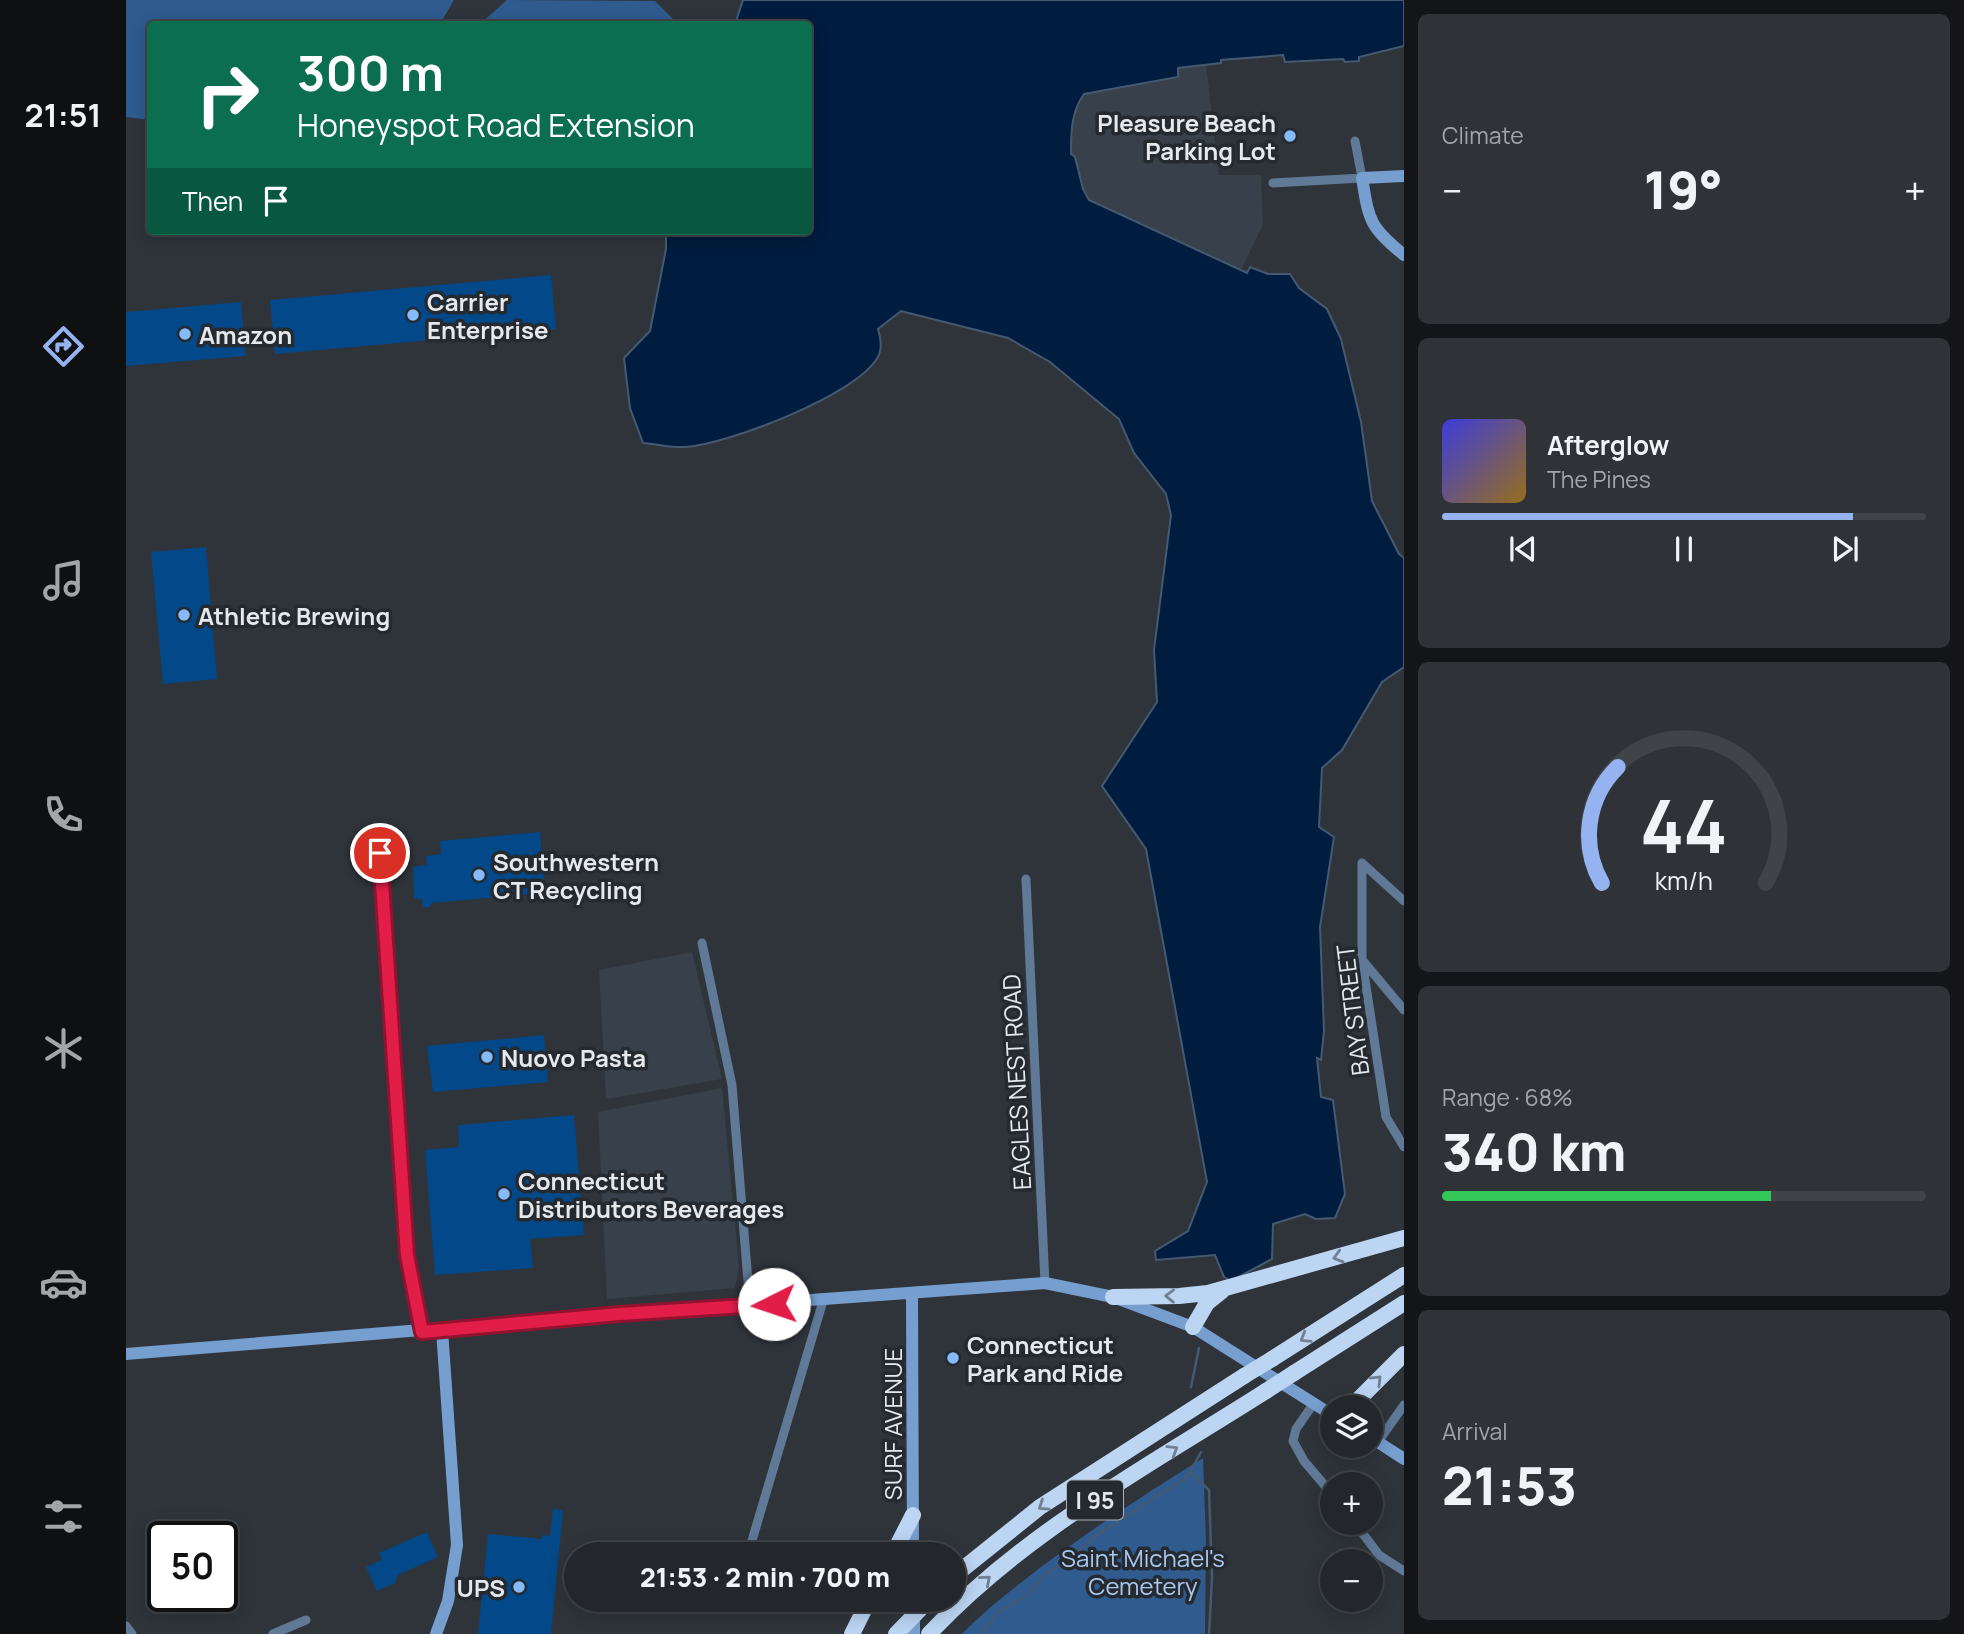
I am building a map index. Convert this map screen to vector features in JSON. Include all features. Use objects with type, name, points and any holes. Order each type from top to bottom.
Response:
[{"type":"highway","points":[[1113,1297],[1180,1296],[1227,1288],[1404,1238]]},
{"type":"highway","name":"I 95","points":[[966,1566],[1040,1507],[1404,1275]]},
{"type":"highway","points":[[1194,1327],[1210,1300],[1227,1288]]},
{"type":"highway","name":"I 95","points":[[932,1630],[986,1579],[1048,1531],[1404,1303]]},
{"type":"highway","points":[[1363,1395],[1404,1354]]},
{"type":"highway","points":[[898,1542],[913,1515]]},
{"type":"highway","points":[[852,1634],[863,1612]]},
{"type":"highway","points":[[896,1634],[917,1612]]},
{"type":"main road","points":[[1404,176],[1362,178],[1369,218],[1381,237],[1404,255]]},
{"type":"main road","points":[[126,1354],[1045,1283],[1113,1297],[1194,1327],[1320,1407]]},
{"type":"main road","name":"SURF AVENUE","points":[[912,1293],[913,1542]]},
{"type":"main road","points":[[436,1634],[448,1601],[457,1545],[442,1330]]},
{"type":"main road","points":[[1383,1445],[1404,1459]]},
{"type":"main road","points":[[914,1612],[914,1634]]},
{"type":"street","points":[[1273,183],[1362,178],[1355,141]]},
{"type":"street","points":[[380,853],[407,1255],[422,1332]]},
{"type":"street","name":"BAY STREET","points":[[1404,901],[1362,863],[1362,960],[1386,1118],[1404,1147]]},
{"type":"street","name":"EAGLES NEST ROAD","points":[[1027,878],[1045,1283]]},
{"type":"street","points":[[702,943],[732,1085],[750,1306]]},
{"type":"street","points":[[1362,960],[1404,1010]]},
{"type":"street","points":[[752,1542],[823,1301]]},
{"type":"street","points":[[1314,1403],[1296,1429],[1293,1441],[1300,1455],[1320,1479]]},
{"type":"street","points":[[1383,1429],[1404,1405]]},
{"type":"street","points":[[1364,1535],[1379,1555],[1404,1571]]},
{"type":"street","points":[[273,1634],[306,1620]]},
{"type":"street","points":[[126,1626],[132,1634]]},
{"type":"shaded area","points":[[743,0],[1404,0],[1404,46],[1359,57],[1359,61],[1345,62],[1343,59],[1285,62],[1283,55],[1221,60],[1221,63],[1178,68],[1178,77],[1084,94],[1076,108],[1073,122],[1071,154],[1075,157],[1083,189],[1089,200],[1247,273],[1250,267],[1268,274],[1290,274],[1299,288],[1327,309],[1341,339],[1361,422],[1372,501],[1399,554],[1404,558],[1404,667],[1382,682],[1342,750],[1322,768],[1319,827],[1334,837],[1320,927],[1324,1031],[1321,1060],[1317,1058],[1321,1097],[1333,1100],[1345,1194],[1335,1218],[1316,1219],[1305,1214],[1273,1224],[1272,1259],[1231,1281],[1224,1277],[1215,1255],[1156,1260],[1155,1251],[1188,1231],[1207,1182],[1146,849],[1102,786],[1157,702],[1154,650],[1171,515],[1166,494],[1134,453],[1119,419],[1050,362],[1008,338],[901,311],[878,329],[881,345],[876,360],[842,389],[816,403],[759,427],[706,444],[681,447],[643,443],[630,408],[624,358],[650,331],[666,249],[666,235],[812,235],[812,21],[736,21]]},
{"type":"shaded area","points":[[1206,64],[1219,175],[1261,175],[1263,225],[1241,270],[1089,200],[1083,189],[1075,157],[1071,154],[1071,126],[1077,104],[1084,94],[1179,77],[1178,68]]},
{"type":"shaded area","points":[[692,952],[722,1079],[606,1099],[599,970]]},
{"type":"shaded area","points":[[722,1088],[739,1267],[735,1288],[607,1299],[598,1112]]},
{"type":"green space","points":[[126,0],[454,0],[442,21],[147,21],[147,120],[126,117]]},
{"type":"green space","points":[[507,0],[655,1],[675,21],[483,21]]},
{"type":"green space","name":"Saint Michael's Cemetery","points":[[1203,1458],[1205,1634],[962,1634],[1000,1599],[1041,1567],[1120,1511]]},
{"type":"building","name":"Carrier Enterprise","points":[[551,275],[556,329],[275,354],[270,300]]},
{"type":"building","name":"Amazon","points":[[241,302],[246,356],[126,366],[126,312]]},
{"type":"building","name":"Athletic Brewing","points":[[206,547],[217,679],[163,684],[151,552]]},
{"type":"building","name":"Southwestern CT Recycling","points":[[540,832],[545,893],[431,903],[431,907],[423,907],[422,900],[414,898],[413,867],[427,865],[426,856],[441,854],[440,841]]},
{"type":"building","name":"Nuovo Pasta","points":[[544,1035],[548,1082],[433,1092],[427,1046]]},
{"type":"building","name":"Connecticut Distributors Beverages","points":[[574,1115],[584,1235],[530,1239],[533,1268],[435,1275],[425,1150],[459,1147],[458,1125]]},
{"type":"building","name":"UPS","points":[[553,1509],[563,1510],[551,1634],[478,1634],[488,1534],[542,1539],[542,1535],[550,1536]]},
{"type":"building","points":[[427,1532],[438,1557],[398,1575],[395,1583],[377,1591],[366,1567],[382,1560],[379,1553]]},
{"type":"waterway","points":[[1191,1387],[1199,1348]]},
{"type":"waterway","points":[[1201,1452],[1190,1472],[1209,1490],[1212,1578],[1209,1634]]},
{"type":"waterway","points":[[980,1634],[1000,1611],[1025,1597],[1046,1574],[1071,1558],[1098,1534],[1183,1480],[1190,1472]]},
{"type":"place","name":"Pleasure Beach Parking Lot","points":[[1290,136]]},
{"type":"place","name":"Carrier Enterprise","points":[[413,315]]},
{"type":"place","name":"Amazon","points":[[185,334]]},
{"type":"place","name":"Athletic Brewing","points":[[184,615]]},
{"type":"place","name":"Southwestern CT Recycling","points":[[479,875]]},
{"type":"place","name":"Nuovo Pasta","points":[[487,1057]]},
{"type":"place","name":"Connecticut Distributors Beverages","points":[[504,1194]]},
{"type":"place","name":"Connecticut Park and Ride","points":[[953,1358]]},
{"type":"place","name":"UPS","points":[[519,1587]]},
{"type":"route","points":[[380,853],[407,1255],[422,1332],[619,1314],[774,1304]]}]
